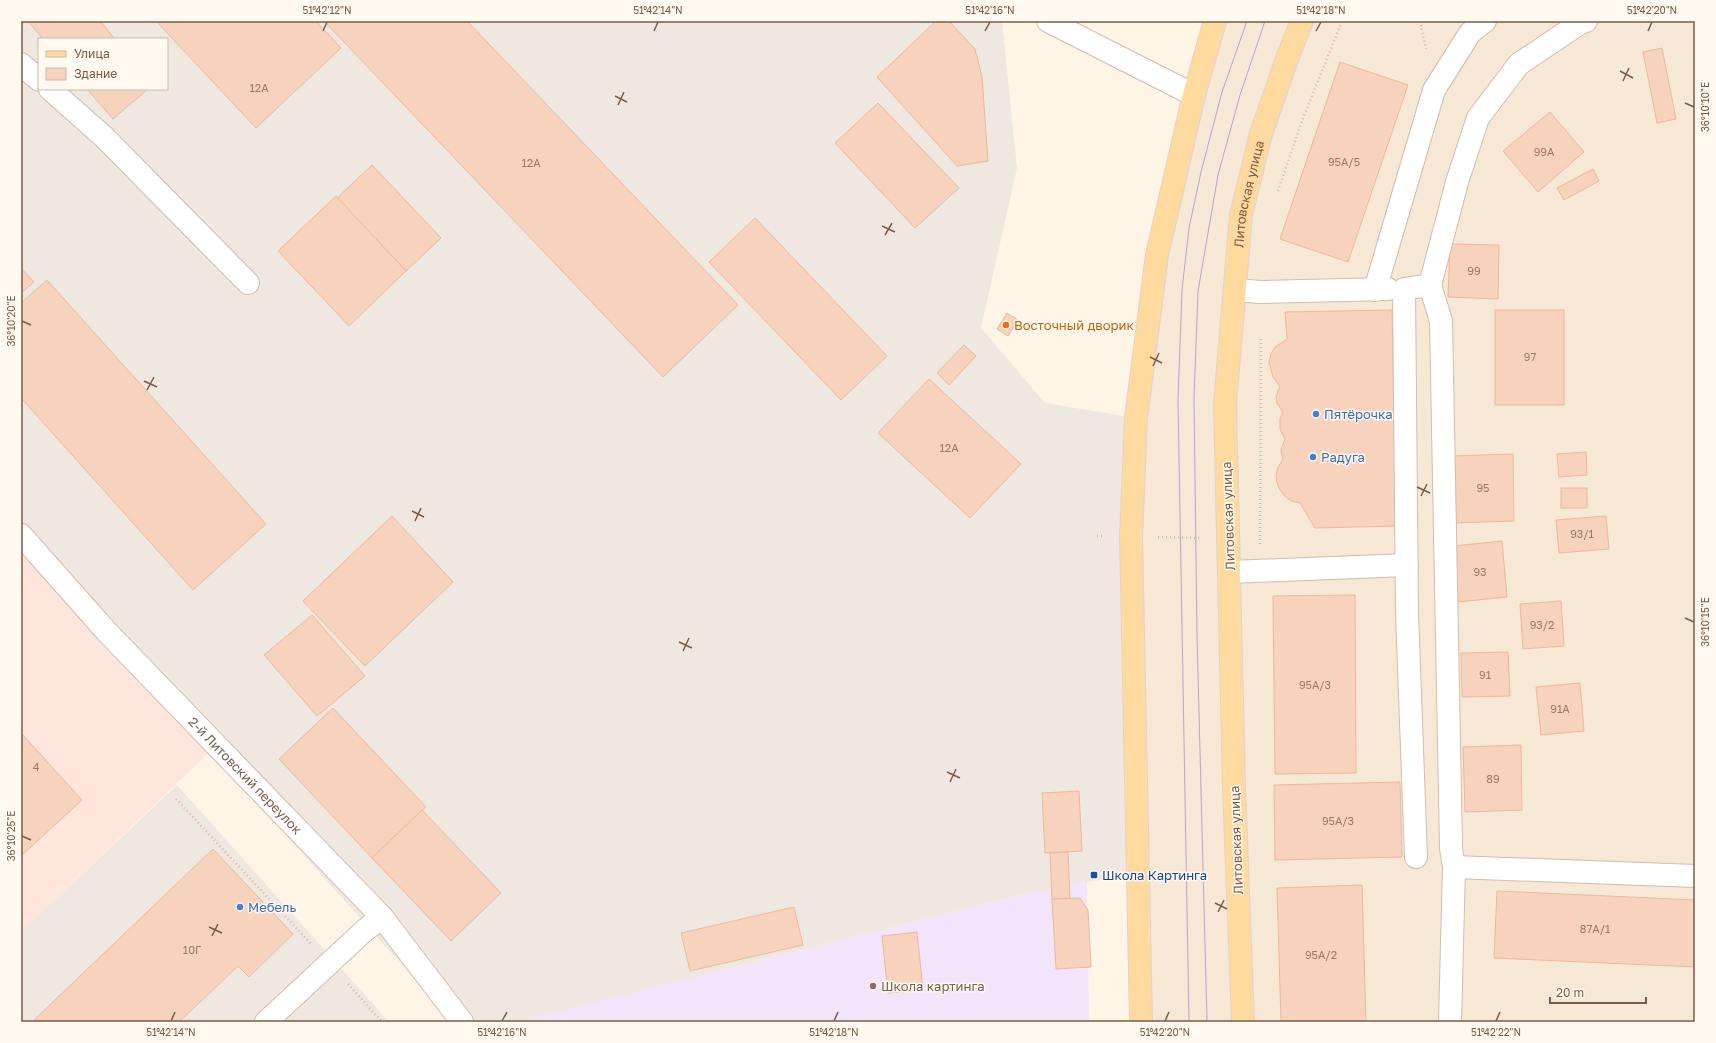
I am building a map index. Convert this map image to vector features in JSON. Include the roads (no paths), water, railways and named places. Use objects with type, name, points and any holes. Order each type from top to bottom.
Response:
[{"type":"main road","points":[[1141,1022],[1131,537],[1136,418],[1157,255],[1194,95],[1215,21]]},
{"type":"main road","name":"Литовская улица","points":[[1244,1022],[1234,787],[1225,404],[1241,215],[1257,148],[1288,56],[1302,21]]},
{"type":"street","points":[[1048,21],[1194,95]]},
{"type":"street","points":[[1375,290],[1434,90],[1470,33],[1485,21]]},
{"type":"street","points":[[1450,1022],[1454,867],[1450,848],[1441,321],[1430,285],[1457,182],[1478,118],[1519,64],[1580,23],[1586,21]]},
{"type":"street","points":[[21,64],[38,79]]},
{"type":"street","points":[[51,90],[104,137],[248,283]]},
{"type":"street","points":[[1235,290],[1261,292],[1375,290],[1404,289],[1430,285]]},
{"type":"street","points":[[1404,289],[1407,613],[1416,856]]},
{"type":"street","name":"2-й Литовский переулок","points":[[21,535],[107,632],[382,917],[462,1022]]},
{"type":"street","points":[[1230,572],[1407,565]]},
{"type":"street","points":[[1454,867],[1695,876]]},
{"type":"street","points":[[266,1022],[364,931],[382,917]]},
{"type":"tram line","points":[[1189,1022],[1178,400],[1182,290],[1189,228],[1201,172],[1222,92],[1247,21]]},
{"type":"tram line","points":[[1207,1022],[1197,635],[1194,398],[1198,291],[1218,175],[1240,95],[1265,21]]},
{"type":"place","name":"Восточный дворик","points":[[1006,325]]},
{"type":"place","name":"Пятёрочка","points":[[1316,414]]},
{"type":"place","name":"Радуга","points":[[1313,457]]},
{"type":"place","name":"Школа Картинга","points":[[1094,875]]},
{"type":"place","name":"Мебель","points":[[240,907]]},
{"type":"place","name":"Школа картинга","points":[[873,986]]}]
